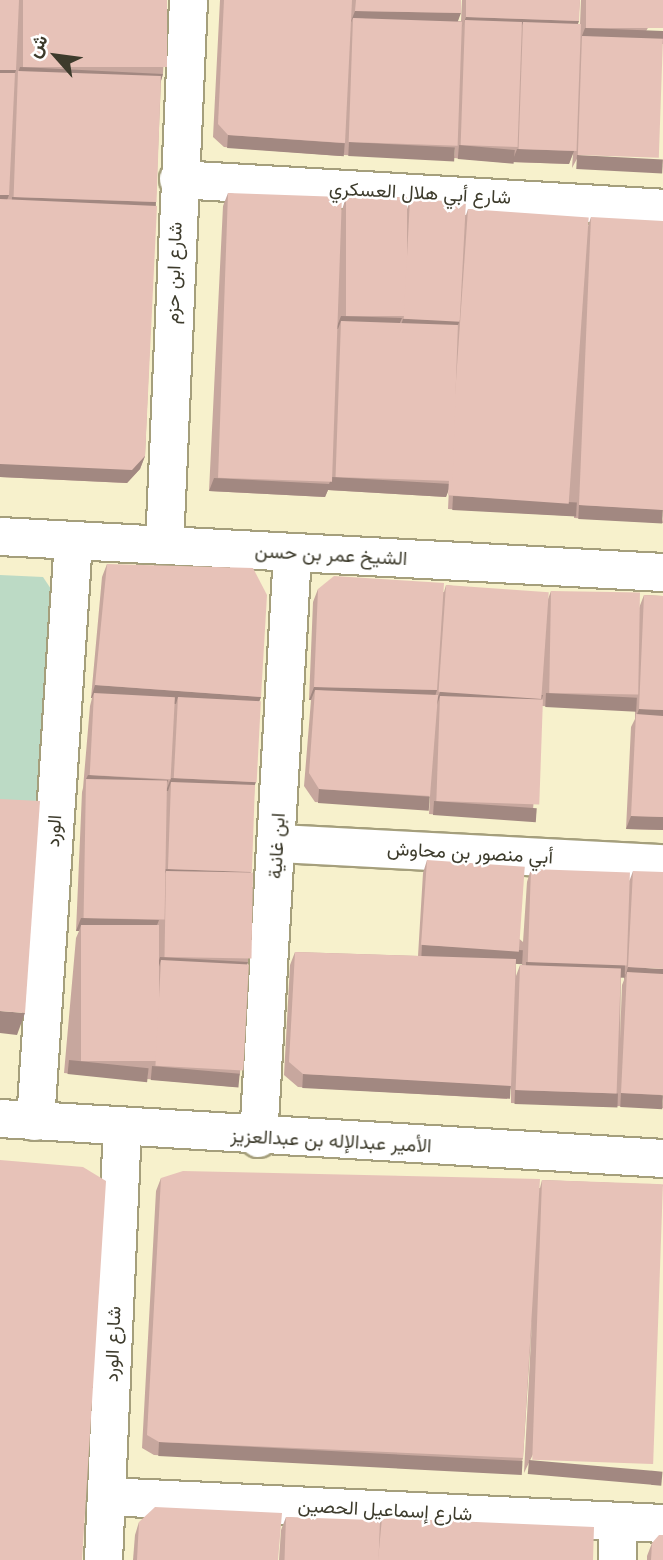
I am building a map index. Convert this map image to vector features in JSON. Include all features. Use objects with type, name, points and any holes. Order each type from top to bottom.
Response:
[{"type":"street","name":"شارع ابن حزم","points":[[164,545],[178,179],[188,0]]},
{"type":"street","name":"شارع أبي هلال العسكري","points":[[178,179],[663,208]]},
{"type":"street","name":"الشيخ عمر بن حسن","points":[[0,536],[663,572]]},
{"type":"street","name":"الورد","points":[[18,1120],[73,540]]},
{"type":"street","name":"ابن غانية","points":[[258,1138],[278,843],[292,553]]},
{"type":"street","name":"أبي منصور بن محاوش","points":[[278,843],[663,863]]},
{"type":"street","name":"الأمير عبدالإله بن عبدالعزيز","points":[[18,1120],[258,1138],[663,1158]]},
{"type":"street","name":"شارع الورد","points":[[103,1560],[121,1128]]},
{"type":"street","name":"شارع إسماعيل الحصين","points":[[106,1496],[663,1523]]},
{"type":"street","points":[[617,1560],[618,1521]]},
{"type":"green space","points":[[0,575],[43,577],[51,589],[35,820],[0,818]]},
{"type":"building","points":[[0,0],[19,0],[16,70],[0,70]]},
{"type":"building","points":[[23,0],[167,0],[167,67],[23,67]]},
{"type":"building","points":[[224,0],[352,0],[345,143],[228,135],[218,124]]},
{"type":"building","points":[[356,0],[461,0],[461,13],[355,11]]},
{"type":"building","points":[[466,0],[580,0],[579,21],[466,17]]},
{"type":"building","points":[[586,0],[663,0],[663,28],[586,28]]},
{"type":"building","points":[[353,18],[462,22],[458,146],[349,142]]},
{"type":"building","points":[[465,20],[522,22],[518,147],[461,145]]},
{"type":"building","points":[[523,22],[581,24],[577,151],[519,149]]},
{"type":"building","points":[[582,36],[663,39],[659,158],[578,155]]},
{"type":"building","points":[[18,71],[161,76],[157,202],[14,197]]},
{"type":"building","points":[[0,73],[15,73],[9,195],[0,195]]},
{"type":"building","points":[[228,193],[342,197],[332,482],[218,478]]},
{"type":"building","points":[[346,197],[407,197],[407,316],[346,316]]},
{"type":"building","points":[[0,199],[157,206],[145,456],[132,470],[0,464]]},
{"type":"building","points":[[410,199],[466,202],[460,322],[404,319]]},
{"type":"building","points":[[468,209],[589,217],[569,504],[448,495]]},
{"type":"building","points":[[591,217],[663,221],[663,510],[579,505]]},
{"type":"building","points":[[341,321],[458,325],[452,481],[336,477]]},
{"type":"building","points":[[107,564],[253,568],[267,595],[261,697],[95,685]]},
{"type":"building","points":[[334,576],[444,583],[437,690],[314,687],[318,589]]},
{"type":"building","points":[[446,585],[549,592],[541,699],[439,692]]},
{"type":"building","points":[[551,591],[640,593],[638,695],[549,693]]},
{"type":"building","points":[[644,595],[663,596],[663,710],[639,709]]},
{"type":"building","points":[[315,690],[438,695],[430,796],[319,789],[309,773]]},
{"type":"building","points":[[94,693],[175,697],[171,779],[90,775]]},
{"type":"building","points":[[440,696],[543,700],[539,805],[436,801]]},
{"type":"building","points":[[178,697],[261,701],[257,782],[174,778]]},
{"type":"building","points":[[636,714],[663,716],[663,817],[631,816]]},
{"type":"building","points":[[86,779],[167,780],[165,919],[84,918]]},
{"type":"building","points":[[171,782],[255,785],[252,872],[168,869]]},
{"type":"building","points":[[0,799],[40,801],[25,1013],[0,1011]]},
{"type":"building","points":[[427,860],[525,867],[519,952],[421,945]]},
{"type":"building","points":[[531,869],[630,872],[627,965],[528,962]]},
{"type":"building","points":[[166,871],[253,873],[251,959],[164,957]]},
{"type":"building","points":[[633,871],[663,872],[663,969],[628,967]]},
{"type":"building","points":[[81,925],[159,925],[159,1061],[81,1061]]},
{"type":"building","points":[[295,952],[516,959],[511,1086],[303,1074],[289,1062]]},
{"type":"building","points":[[161,960],[249,965],[243,1070],[155,1066]]},
{"type":"building","points":[[520,965],[621,969],[617,1093],[516,1090]]},
{"type":"building","points":[[627,972],[663,974],[663,1095],[621,1093]]},
{"type":"building","points":[[0,1160],[83,1167],[106,1181],[82,1560],[0,1560]]},
{"type":"building","points":[[183,1171],[540,1179],[523,1458],[159,1442],[147,1435],[161,1178]]},
{"type":"building","points":[[542,1180],[663,1184],[653,1464],[532,1460]]},
{"type":"building","points":[[155,1507],[282,1513],[278,1560],[137,1560],[139,1522]]},
{"type":"building","points":[[286,1517],[380,1520],[379,1560],[284,1560]]},
{"type":"building","points":[[382,1518],[594,1527],[593,1560],[378,1560]]},
{"type":"building","points":[[659,1535],[663,1535],[663,1560],[651,1560],[652,1543]]}]
